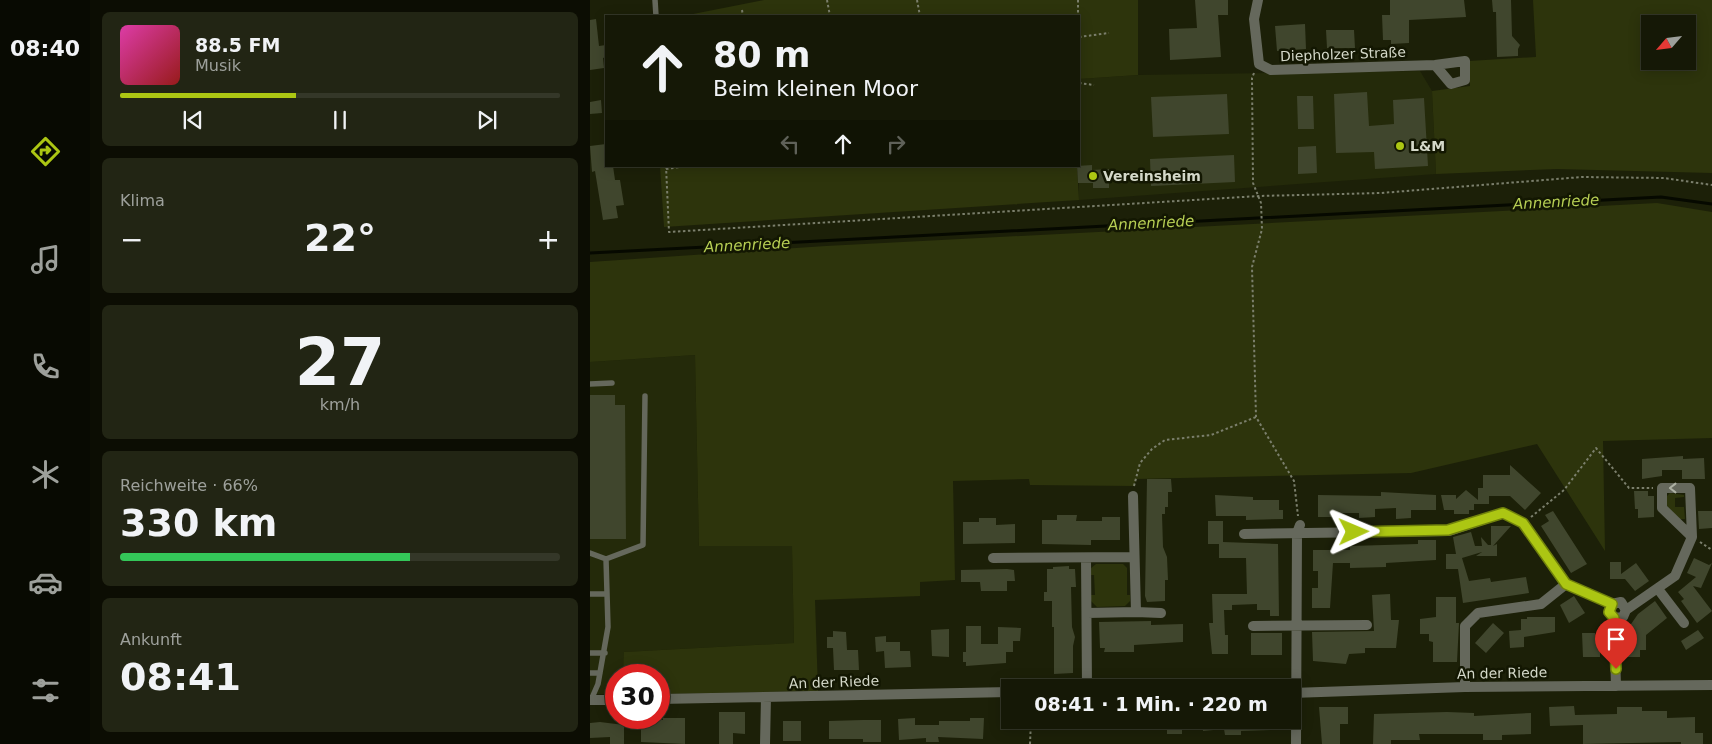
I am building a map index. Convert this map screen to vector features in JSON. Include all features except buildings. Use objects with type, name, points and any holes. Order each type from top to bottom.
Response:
[{"type":"street","points":[[1258,0],[1254,18],[1259,64]]},
{"type":"street","name":"Diepholzer Straße","points":[[1259,64],[1271,70],[1435,65]]},
{"type":"street","points":[[1614,618],[1622,617],[1626,610],[1675,576],[1692,537],[1690,488],[1662,488],[1662,508],[1692,537]]},
{"type":"street","points":[[1133,496],[1133,557],[1136,612]]},
{"type":"street","points":[[1244,534],[1298,529],[1448,530],[1503,513],[1523,523],[1566,584],[1612,604],[1621,602],[1626,610]]},
{"type":"street","points":[[1295,679],[1298,529]]},
{"type":"street","points":[[993,558],[1133,557]]},
{"type":"street","points":[[1086,558],[1087,679]]},
{"type":"street","points":[[1465,687],[1466,626],[1478,614],[1541,604],[1566,584]]},
{"type":"street","points":[[1658,589],[1684,623]]},
{"type":"street","points":[[1612,604],[1609,612],[1614,618],[1616,686]]},
{"type":"street","points":[[1087,612],[1161,613]]},
{"type":"street","points":[[1253,626],[1367,625]]},
{"type":"street","name":"An der Riede","points":[[1301,693],[1465,687],[1712,685]]},
{"type":"street","name":"An der Riede","points":[[670,699],[1001,692]]},
{"type":"street","points":[[765,744],[766,697]]},
{"type":"street","points":[[590,700],[605,700]]},
{"type":"street","points":[[1296,729],[1296,744]]},
{"type":"lane","points":[[655,0],[656,15]]},
{"type":"lane","points":[[590,384],[612,383]]},
{"type":"lane","points":[[590,553],[606,559],[643,544],[645,396]]},
{"type":"lane","points":[[590,700],[605,653],[608,627],[606,559]]},
{"type":"lane","points":[[590,594],[606,594]]},
{"type":"lane","points":[[590,653],[605,653]]},
{"type":"lane","points":[[590,673],[600,673]]},
{"type":"path","points":[[827,0],[830,15]]},
{"type":"path","points":[[917,0],[920,15]]},
{"type":"path","points":[[1078,0],[1078,15]]},
{"type":"path","points":[[742,10],[743,15]]},
{"type":"path","points":[[1080,37],[1109,33]]},
{"type":"path","points":[[1259,64],[1252,78],[1252,183],[1260,196],[1262,229],[1252,267],[1256,417],[1294,481],[1297,503]]},
{"type":"path","points":[[1080,83],[1094,85]]},
{"type":"path","points":[[666,168],[669,232],[1260,196],[1381,193],[1582,177],[1664,178],[1712,185]]},
{"type":"path","points":[[1133,496],[1140,463],[1152,449],[1165,440],[1211,435],[1256,417]]},
{"type":"path","points":[[1523,523],[1564,490],[1596,448],[1629,488],[1662,488]]},
{"type":"path","points":[[1692,537],[1712,550]]},
{"type":"path","points":[[1030,744],[1031,729]]},
{"type":"shaded area","points":[[764,0],[1138,0],[1138,75],[1080,79],[1080,15],[688,15]]},
{"type":"shaded area","points":[[1533,0],[1712,0],[1712,173],[1557,169],[1436,174],[1432,91],[1470,86],[1469,61],[1536,57]]},
{"type":"shaded area","points":[[1420,71],[1432,91],[1436,174],[1079,200],[1080,79],[1138,75]]},
{"type":"shaded area","points":[[660,167],[1077,167],[1079,200],[664,227]]},
{"type":"shaded area","points":[[1657,203],[1712,212],[1712,438],[1603,441],[1605,551],[1537,444],[1411,473],[1136,479],[1134,486],[1030,485],[1029,479],[953,481],[955,580],[920,582],[920,596],[815,600],[818,691],[670,694],[670,664],[623,664],[624,652],[794,643],[792,546],[699,546],[695,355],[590,362],[590,262],[826,246]]},
{"type":"shaded area","points":[[695,355],[699,545],[792,546],[794,643],[625,652],[624,664],[605,664],[605,694],[590,694],[590,362]]},
{"type":"shaded area","points":[[1670,493],[1684,495],[1684,497],[1675,498],[1675,507],[1684,507],[1685,519],[1680,519],[1667,506],[1667,496]]},
{"type":"shaded area","points":[[1096,564],[1123,564],[1127,568],[1127,595],[1130,595],[1130,601],[1125,606],[1097,607],[1091,601],[1091,595],[1095,595],[1094,575],[1090,575],[1090,569]]},
{"type":"waterway","name":"Annenriede","points":[[590,253],[1661,197],[1712,204]]},
{"type":"place","name":"L&M","points":[[1400,146]]},
{"type":"place","name":"Vereinsheim","points":[[1093,176]]},
{"type":"route","points":[[1354,532],[1448,530],[1503,513],[1523,523],[1566,584],[1612,604],[1609,607],[1609,612],[1614,618],[1616,669]]}]
